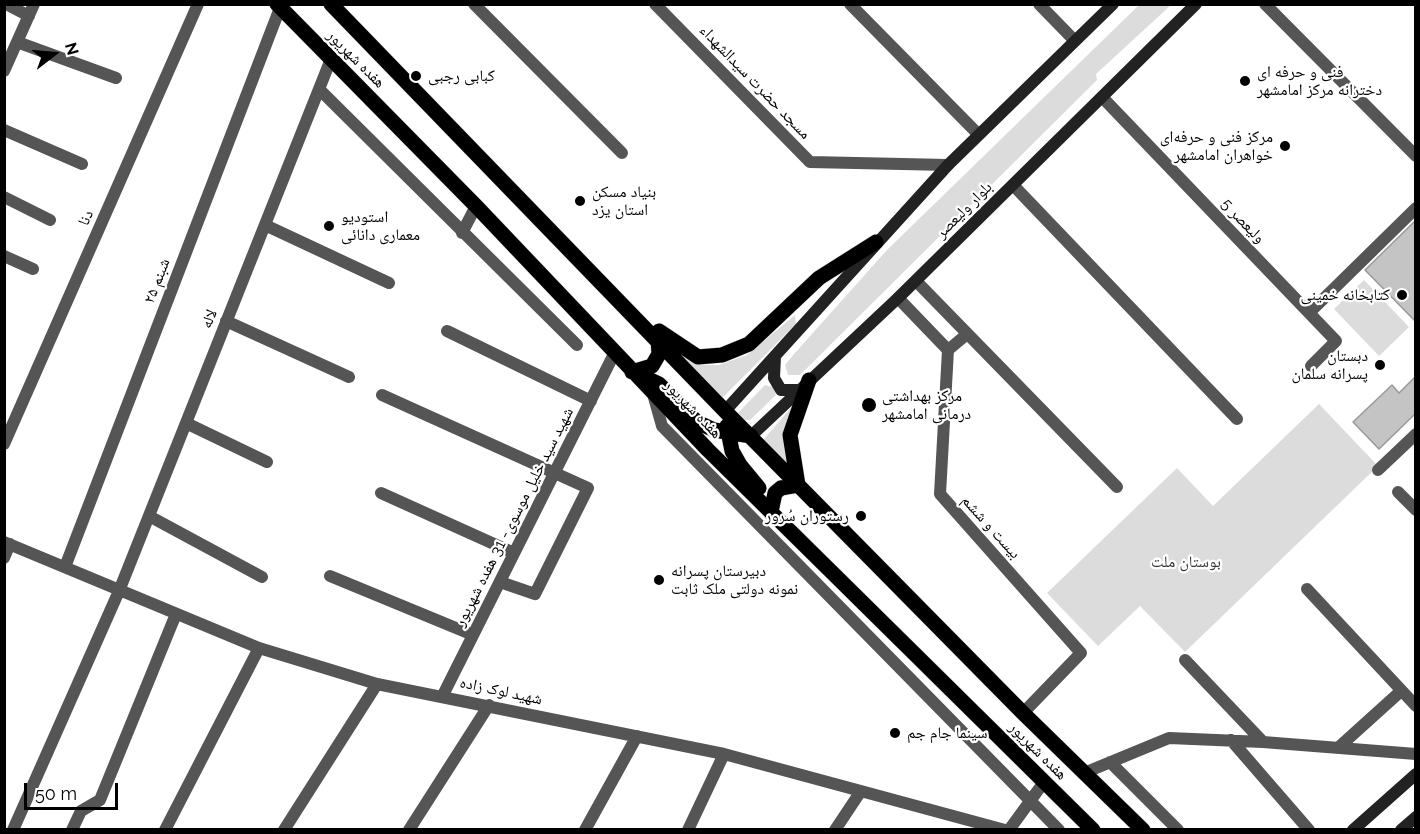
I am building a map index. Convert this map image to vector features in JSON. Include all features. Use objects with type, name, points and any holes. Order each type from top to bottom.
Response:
[{"type":"main road","name":"هفده شهریور","points":[[331,4],[725,411],[1023,713],[1143,830]]},
{"type":"main road","points":[[771,512],[762,492],[737,461],[728,433],[725,411],[948,165],[1113,4]]},
{"type":"main road","name":"بلوار ولیعصر","points":[[751,436],[916,281],[1196,4]]},
{"type":"main road","name":"هفده شهریور","points":[[279,6],[476,206],[653,394],[1093,830]]},
{"type":"main road","points":[[632,314],[698,357],[722,355],[749,344],[819,278],[876,242]]},
{"type":"main road","points":[[632,372],[652,366],[659,354],[658,340]]},
{"type":"main road","points":[[771,512],[775,494],[781,488],[798,485],[790,435],[805,385],[781,390],[774,378],[775,356]]},
{"type":"main road","points":[[632,372],[659,384],[697,422],[728,433],[751,436]]},
{"type":"main road","points":[[1353,830],[1416,774]]},
{"type":"main road","points":[[1401,830],[1416,817]]},
{"type":"street","points":[[4,71],[31,10],[6,4]]},
{"type":"street","name":"دنا","points":[[4,444],[198,4]]},
{"type":"street","points":[[474,4],[622,153]]},
{"type":"street","name":"مسجد حضرت سیدالشهداء","points":[[655,4],[810,162],[948,165]]},
{"type":"street","points":[[850,4],[978,135]]},
{"type":"street","points":[[1039,4],[1074,40]]},
{"type":"street","points":[[1265,4],[1416,156]]},
{"type":"street","name":"شبنم ۲۵","points":[[65,567],[279,6]]},
{"type":"street","points":[[17,42],[116,78]]},
{"type":"street","name":"لاله","points":[[13,830],[119,591],[331,59]]},
{"type":"street","points":[[319,89],[577,345]]},
{"type":"street","name":"ولیعصر 5","points":[[1102,97],[1336,342],[1311,366]]},
{"type":"street","points":[[4,130],[82,164]]},
{"type":"street","points":[[1013,185],[1237,419]]},
{"type":"street","points":[[4,197],[50,220]]},
{"type":"street","points":[[462,232],[476,206]]},
{"type":"street","points":[[1309,313],[1416,208]]},
{"type":"street","points":[[265,225],[389,283]]},
{"type":"street","points":[[4,256],[33,268]]},
{"type":"street","points":[[916,281],[966,335],[1117,487]]},
{"type":"street","points":[[898,298],[948,350],[966,335]]},
{"type":"street","points":[[226,321],[349,377]]},
{"type":"street","points":[[447,331],[591,401]]},
{"type":"street","name":"بیست و ششم","points":[[948,350],[940,494],[1081,653],[1023,713]]},
{"type":"street","name":"شهید سید خلیل موسوی- 31 هفده شهریور","points":[[443,695],[615,354]]},
{"type":"street","points":[[653,394],[662,426],[1059,830]]},
{"type":"street","points":[[382,395],[588,488],[535,594],[500,582]]},
{"type":"street","points":[[186,423],[267,462]]},
{"type":"street","points":[[1378,470],[1416,434]]},
{"type":"street","points":[[1398,492],[1416,510]]},
{"type":"street","points":[[381,493],[514,553]]},
{"type":"street","points":[[149,516],[262,577]]},
{"type":"street","points":[[4,558],[7,543]]},
{"type":"street","name":"شهید لوک زاده","points":[[7,543],[259,648],[377,684],[443,695],[724,754],[1007,830]]},
{"type":"street","points":[[790,556],[802,543]]},
{"type":"street","points":[[330,576],[473,635]]},
{"type":"street","points":[[1307,589],[1416,706]]},
{"type":"street","points":[[72,830],[81,811],[100,800],[176,614]]},
{"type":"street","points":[[165,830],[259,648]]},
{"type":"street","points":[[1185,660],[1263,742]]},
{"type":"street","points":[[284,830],[377,684]]},
{"type":"street","points":[[1339,747],[1401,691]]},
{"type":"street","points":[[409,830],[489,705]]},
{"type":"street","points":[[585,830],[637,736]]},
{"type":"street","points":[[1084,773],[1169,738],[1263,742],[1416,754]]},
{"type":"street","points":[[1231,740],[1309,830]]},
{"type":"street","points":[[688,830],[724,754]]},
{"type":"street","points":[[1110,762],[1178,830]]},
{"type":"street","points":[[1007,830],[1044,782]]},
{"type":"street","points":[[835,830],[861,791]]},
{"type":"green space","points":[[1139,5],[1171,5],[1096,74],[1097,80],[800,375],[788,375],[785,365],[887,250]]},
{"type":"green space","points":[[1364,280],[1409,327],[1379,356],[1334,309]]},
{"type":"green space","points":[[795,315],[796,324],[722,398],[673,349],[696,365],[719,365],[747,355]]},
{"type":"green space","points":[[765,385],[773,387],[776,395],[750,420],[742,420],[737,414]]},
{"type":"green space","points":[[797,401],[793,471],[763,440]]},
{"type":"green space","name":"بوستان ملت","points":[[1319,404],[1378,466],[1185,652],[1140,606],[1098,646],[1047,593],[1177,468],[1213,506]]},
{"type":"building","name":"کتابخانه خمینی","points":[[1416,220],[1416,322],[1365,270]]},
{"type":"building","points":[[1416,376],[1416,413],[1379,449],[1353,422],[1392,385],[1399,393]]},
{"type":"place","name":"کبابی رجبی","points":[[416,76]]},
{"type":"place","name":"فنی و حرفه ای دخترانه مرکز امامشهر","points":[[1245,81]]},
{"type":"place","name":"مرکز فنی و حرفه‌ای خواهران امامشهر","points":[[1285,146]]},
{"type":"place","name":"بنیاد مسکن استان یزد","points":[[580,201]]},
{"type":"place","name":"استودیو معماری دانائی","points":[[329,226]]},
{"type":"place","name":"کتابخانه خمینی","points":[[1402,295]]},
{"type":"place","name":"دبستان پسرانه سلمان","points":[[1380,365]]},
{"type":"place","name":"مرکز بهداشتی درمانی امامشهر","points":[[869,405]]},
{"type":"place","name":"رستوران سُرور","points":[[861,516]]},
{"type":"place","name":"دبیرستان پسرانه نمونه دولتی ملک ثابت","points":[[659,580]]},
{"type":"place","name":"سینما جام جم","points":[[895,733]]}]
